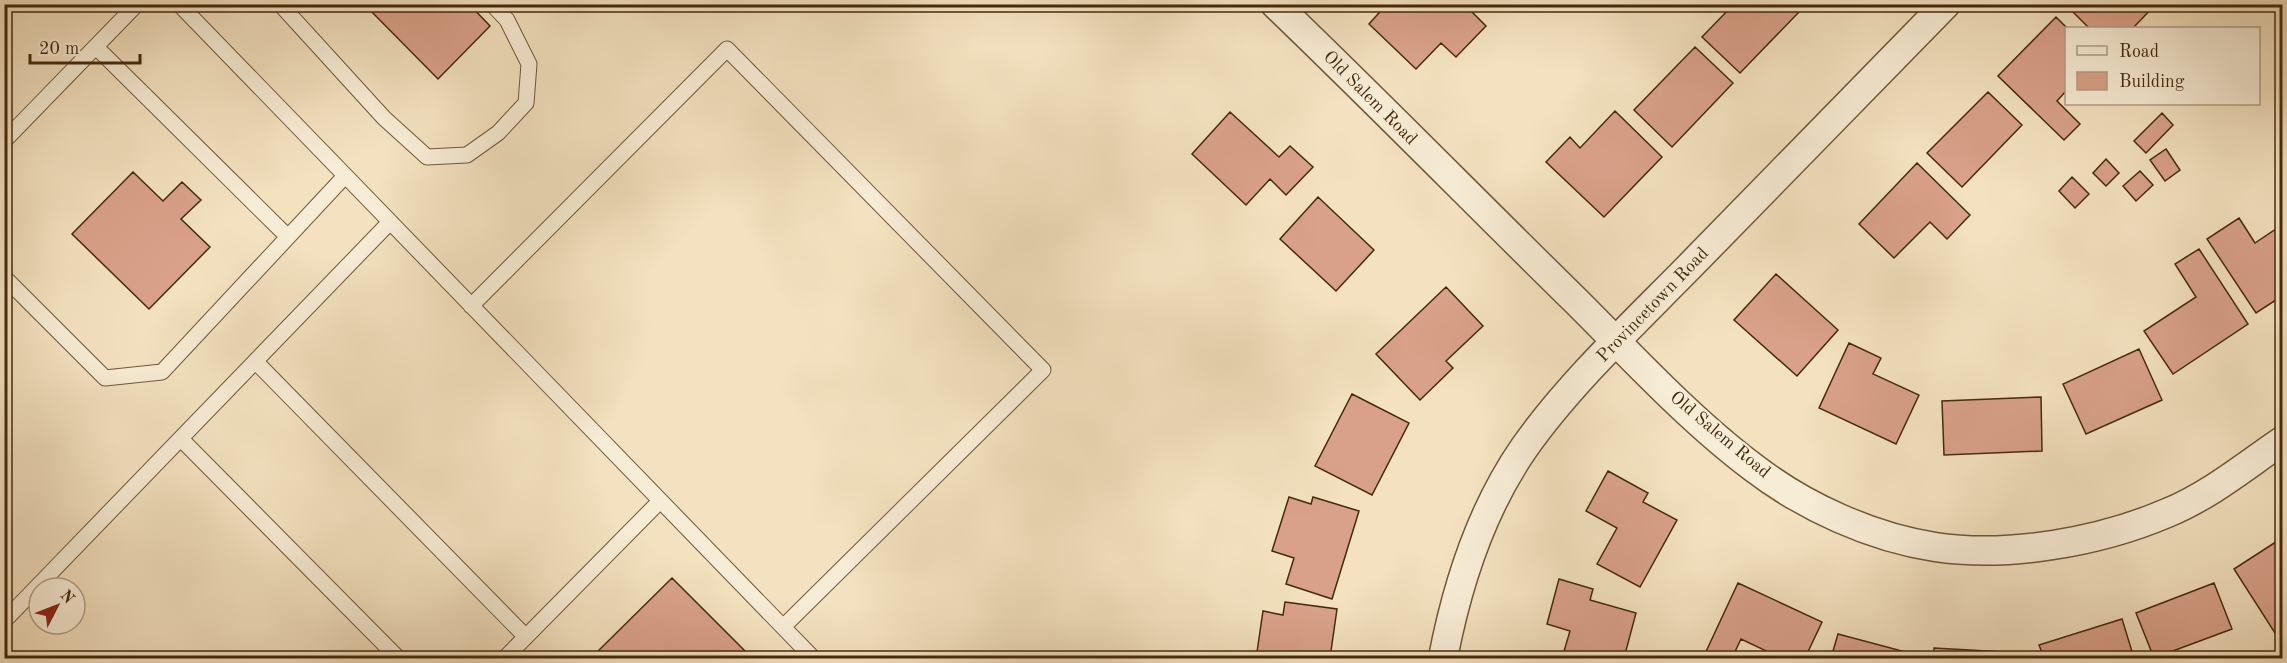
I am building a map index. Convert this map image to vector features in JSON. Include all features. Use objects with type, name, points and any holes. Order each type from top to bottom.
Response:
[{"type":"street","name":"Old Salem Road","points":[[1275,4],[1617,342],[1720,440],[1754,469],[1799,498],[1846,521],[1889,536],[1935,547],[2006,549],[2087,539],[2131,527],[2202,496],[2283,441]]},
{"type":"street","name":"Provincetown Road","points":[[1443,658],[1461,582],[1482,526],[1502,484],[1551,413],[1617,342],[1946,4]]},
{"type":"lane","points":[[4,141],[137,4]]},
{"type":"lane","points":[[179,4],[813,658]]},
{"type":"lane","points":[[279,4],[384,117],[427,157],[467,156],[498,133],[526,103],[530,64],[507,20],[492,4]]},
{"type":"lane","points":[[96,46],[288,237]]},
{"type":"lane","points":[[471,306],[727,49],[1043,370],[783,627]]},
{"type":"lane","points":[[4,278],[105,378],[162,372],[345,176]]},
{"type":"lane","points":[[4,621],[390,222]]},
{"type":"lane","points":[[256,362],[526,637]]},
{"type":"lane","points":[[181,439],[398,658]]},
{"type":"lane","points":[[505,658],[660,501]]},
{"type":"building","points":[[364,4],[469,4],[490,26],[438,79]]},
{"type":"building","points":[[1387,4],[1478,4],[1471,11],[1486,26],[1456,57],[1441,43],[1416,69],[1369,24]]},
{"type":"building","points":[[1734,4],[1792,4],[1799,12],[1740,73],[1702,37]]},
{"type":"building","points":[[2074,4],[2156,4],[2134,27],[2088,27],[2070,9]]},
{"type":"building","points":[[2056,17],[2066,27],[2065,92],[2057,101],[2080,124],[2064,140],[1998,76]]},
{"type":"building","points":[[1695,47],[1733,83],[1672,147],[1634,110]]},
{"type":"building","points":[[1988,92],[2022,125],[1962,187],[1927,153]]},
{"type":"building","points":[[1615,111],[1662,157],[1604,217],[1546,162],[1570,137],[1580,148]]},
{"type":"building","points":[[1230,112],[1279,157],[1290,146],[1313,167],[1286,195],[1270,179],[1246,205],[1192,154]]},
{"type":"building","points":[[2162,113],[2173,125],[2146,153],[2134,141]]},
{"type":"building","points":[[2166,149],[2180,170],[2165,181],[2150,160]]},
{"type":"building","points":[[2106,159],[2119,173],[2106,186],[2093,173]]},
{"type":"building","points":[[1917,163],[1970,215],[1947,239],[1930,222],[1894,258],[1859,224]]},
{"type":"building","points":[[2140,171],[2153,185],[2136,201],[2123,186]]},
{"type":"building","points":[[133,172],[163,201],[182,182],[201,200],[181,219],[210,247],[149,309],[72,234]]},
{"type":"building","points":[[2072,177],[2089,194],[2075,208],[2059,191]]},
{"type":"building","points":[[1318,197],[1374,250],[1336,291],[1280,239]]},
{"type":"building","points":[[2239,218],[2255,243],[2282,225],[2282,296],[2256,313],[2207,239]]},
{"type":"building","points":[[2199,249],[2248,324],[2173,374],[2144,331],[2196,297],[2175,264]]},
{"type":"building","points":[[1776,274],[1838,330],[1797,376],[1734,320]]},
{"type":"building","points":[[1446,287],[1483,326],[1446,361],[1453,368],[1420,400],[1376,354]]},
{"type":"building","points":[[1849,343],[1881,358],[1873,374],[1919,395],[1896,444],[1819,408]]},
{"type":"building","points":[[2139,349],[2162,400],[2086,434],[2063,384]]},
{"type":"building","points":[[1352,394],[1409,423],[1372,495],[1315,466]]},
{"type":"building","points":[[2041,397],[2042,451],[1944,455],[1942,401]]},
{"type":"building","points":[[1608,471],[1648,493],[1643,502],[1677,520],[1640,587],[1597,564],[1617,528],[1586,511]]},
{"type":"building","points":[[1289,497],[1311,504],[1313,497],[1359,511],[1332,599],[1286,584],[1294,558],[1272,551]]},
{"type":"building","points":[[2282,538],[2282,644],[2234,569]]},
{"type":"building","points":[[672,578],[752,658],[591,658]]},
{"type":"building","points":[[1559,579],[1593,589],[1590,600],[1636,613],[1624,658],[1562,658],[1570,631],[1547,624]]},
{"type":"building","points":[[1738,583],[1822,622],[1805,658],[1781,658],[1741,639],[1732,658],[1703,658]]},
{"type":"building","points":[[2214,583],[2232,629],[2154,658],[2136,613]]},
{"type":"building","points":[[1285,602],[1337,609],[1330,658],[1277,658],[1278,655],[1257,652],[1263,611],[1283,615]]},
{"type":"building","points":[[2122,619],[2134,658],[2044,658],[2039,645]]},
{"type":"building","points":[[1838,634],[1917,655],[1916,658],[1831,658]]},
{"type":"building","points":[[1934,648],[2022,653],[2021,658],[1934,658]]}]
